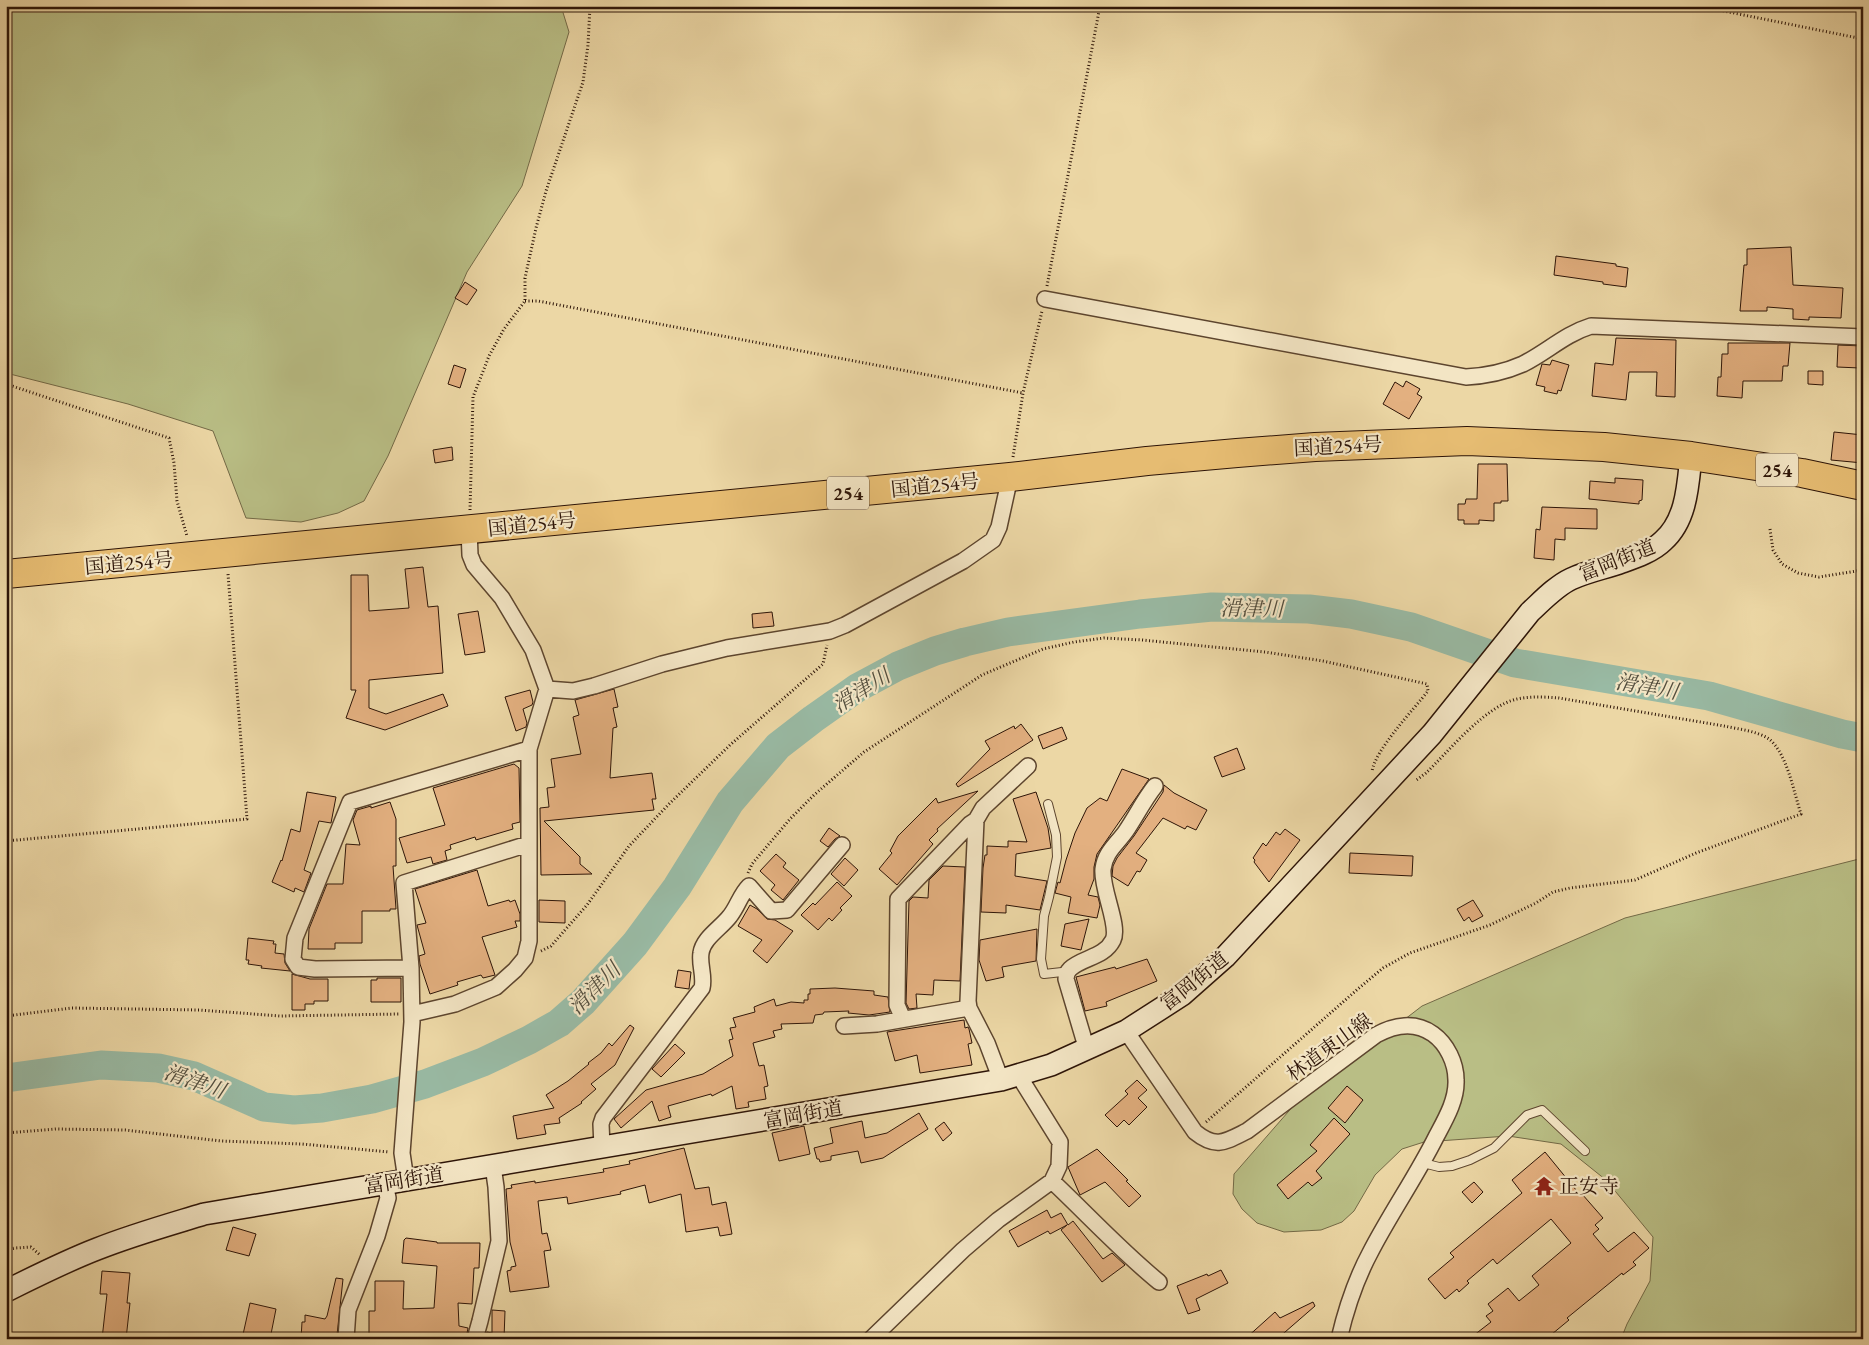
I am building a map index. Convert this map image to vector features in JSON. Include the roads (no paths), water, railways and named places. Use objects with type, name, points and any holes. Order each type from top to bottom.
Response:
[{"type":"highway","name":"国道254号","points":[[6,574],[1010,478],[1156,460],[1315,447],[1396,443],[1466,441],[1604,446],[1691,456],[1802,473],[1863,486]]},
{"type":"street","points":[[1045,299],[1466,377],[1503,372],[1524,363],[1576,331],[1591,326],[1863,337]]},
{"type":"street","name":"富岡街道","points":[[6,1290],[97,1249],[137,1234],[204,1214],[1010,1078],[1087,1050],[1126,1031],[1182,995],[1225,957],[1432,734],[1520,624],[1545,598],[1570,579],[1623,562],[1654,548],[1664,541],[1680,516],[1686,496],[1691,456]]},
{"type":"street","points":[[547,689],[573,691],[662,664],[781,638],[830,630],[845,625],[963,561],[993,540],[1010,478]]},
{"type":"street","points":[[412,1018],[455,1004],[496,987],[525,958],[530,942],[529,749],[547,689],[533,650],[502,598],[474,565],[470,555],[469,530]]},
{"type":"street","points":[[411,968],[315,970],[298,967],[292,959],[295,938],[350,802],[529,749]]},
{"type":"street","points":[[903,1019],[897,1005],[898,899],[976,820],[983,808],[1028,766]]},
{"type":"street","points":[[1087,1050],[1066,974],[1070,969],[1096,956],[1109,946],[1115,938],[1114,920],[1104,888],[1103,871],[1105,858],[1124,833],[1142,802],[1155,786]]},
{"type":"street","points":[[871,1339],[962,1250],[998,1220],[1052,1181],[1059,1166],[1060,1142],[1010,1078],[987,1043],[970,1008],[976,820]]},
{"type":"street","points":[[406,1180],[403,1151],[412,1018],[411,968],[404,883],[528,844]]},
{"type":"street","points":[[602,1147],[602,1118],[702,988],[704,982],[700,957],[704,944],[731,915],[743,892],[749,886],[771,910],[787,910],[842,845]]},
{"type":"street","points":[[844,1026],[877,1024],[970,1008]]},
{"type":"street","name":"林道東山線","points":[[1126,1031],[1195,1132],[1207,1142],[1229,1140],[1246,1131],[1376,1035],[1389,1028],[1402,1025],[1427,1029],[1437,1036],[1445,1046],[1455,1068],[1454,1096],[1445,1120],[1423,1163],[1356,1280],[1339,1339]]},
{"type":"street","points":[[475,1339],[499,1241],[493,1166]]},
{"type":"street","points":[[1052,1181],[1129,1257],[1159,1282]]},
{"type":"street","points":[[346,1339],[348,1310],[377,1236],[388,1198],[385,1183]]},
{"type":"lane","points":[[1048,804],[1056,835],[1057,857],[1050,897],[1044,916],[1041,958],[1044,974],[1062,972],[1066,974]]},
{"type":"lane","points":[[1423,1163],[1439,1167],[1452,1166],[1470,1160],[1494,1148],[1527,1115],[1542,1110],[1585,1151]]},
{"type":"waterway","name":"滑津川","points":[[6,1078],[101,1065],[158,1068],[194,1076],[264,1107],[294,1110],[322,1108],[372,1099],[425,1084],[483,1062],[559,1023],[583,1002],[635,944],[677,887],[730,802],[778,746],[857,688],[898,666],[935,651],[1008,632],[1140,614],[1212,607],[1309,609],[1351,614],[1411,627],[1515,663],[1709,696],[1842,734],[1863,738]]},
{"type":"place","name":"正安寺","points":[[1544,1186]]}]
